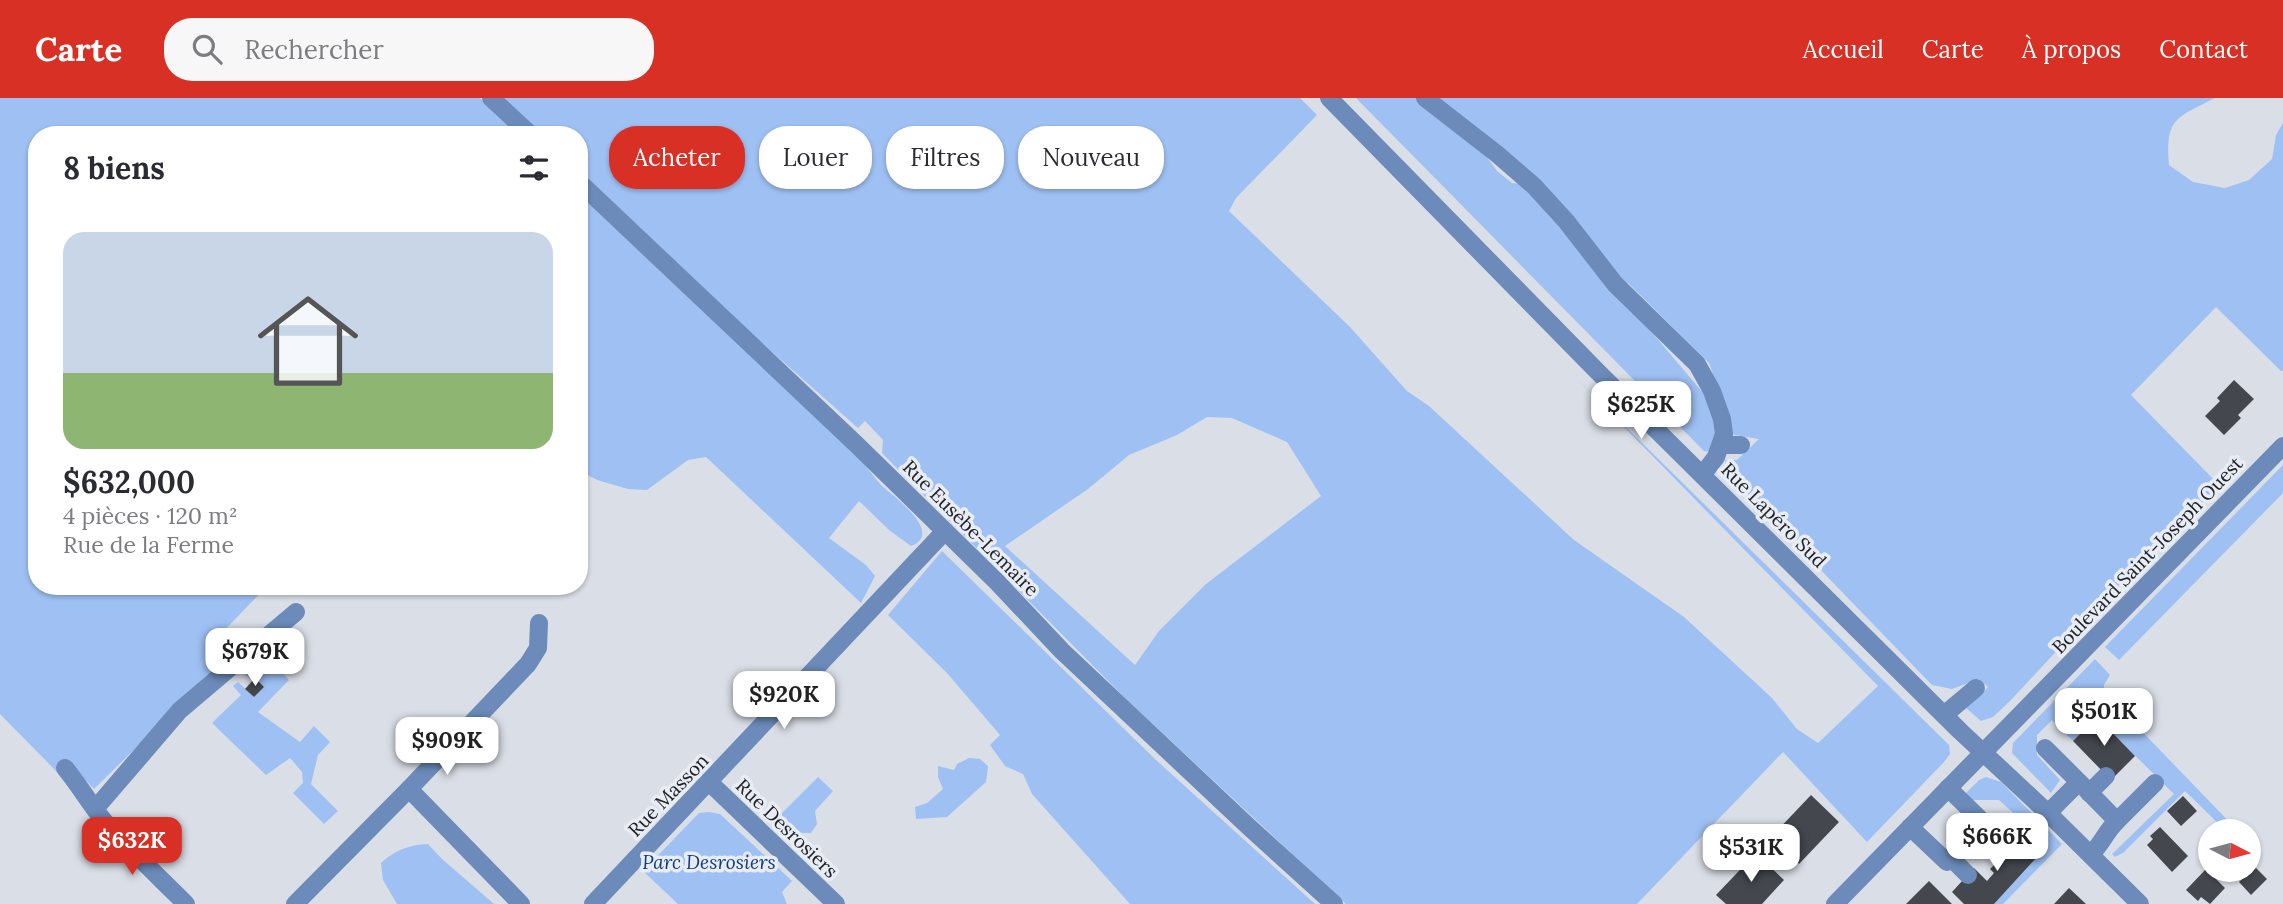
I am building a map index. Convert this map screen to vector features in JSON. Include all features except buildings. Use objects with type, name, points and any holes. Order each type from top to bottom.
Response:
[{"type":"street","points":[[491,98],[521,126]]},
{"type":"street","name":"Rue Lapéro Sud","points":[[1329,98],[1597,371],[1944,715],[2140,904]]},
{"type":"street","points":[[1425,98],[1534,186],[1566,221],[1615,284],[1697,364],[1712,391],[1724,433],[1711,466],[1703,474]]},
{"type":"street","name":"Rue Eusèbe-Lemaire","points":[[588,191],[856,444],[997,582],[1062,651],[1334,904]]},
{"type":"street","points":[[1721,444],[1741,445]]},
{"type":"street","name":"Boulevard Saint-Joseph Ouest","points":[[1835,904],[2283,446]]},
{"type":"street","name":"Rue Masson","points":[[593,904],[945,531]]},
{"type":"street","points":[[100,816],[180,710],[296,612]]},
{"type":"street","points":[[295,904],[534,657],[540,640],[539,622]]},
{"type":"street","points":[[1944,715],[1976,688]]},
{"type":"street","points":[[2045,748],[2117,821]]},
{"type":"street","points":[[65,768],[80,785],[100,816],[186,904]]},
{"type":"street","points":[[2048,813],[2106,776]]},
{"type":"street","name":"Rue Desrosiers","points":[[709,782],[836,904]]},
{"type":"street","points":[[2091,855],[2106,831],[2155,783]]},
{"type":"street","points":[[1948,788],[2000,838]]},
{"type":"street","points":[[409,789],[521,904]]},
{"type":"street","points":[[1910,827],[1947,862],[1985,824]]},
{"type":"street","points":[[1951,858],[1968,875]]},
{"type":"green space","points":[[0,98],[480,98],[510,126],[28,126],[28,595],[258,595],[211,644],[217,668],[94,789],[70,764],[59,774],[0,714]]},
{"type":"green space","points":[[499,98],[1300,98],[1317,115],[1236,198],[1229,211],[1350,327],[1407,391],[1429,406],[1574,540],[1684,617],[1772,698],[1797,729],[1818,743],[1878,686],[1577,379],[1949,745],[1950,754],[1867,842],[1783,752],[1637,904],[1346,904],[1125,698],[882,453],[883,440],[865,421],[858,428],[683,273],[588,183],[588,126],[529,126]],"holes":[[[1207,417],[1232,418],[1287,442],[1321,496],[1206,584],[1159,631],[1135,665],[1005,546],[1088,489],[1129,455],[1177,435]]]},
{"type":"green space","points":[[1356,98],[1417,98],[1481,149],[1497,171],[1512,183],[1527,185],[1710,401],[1717,425],[1712,452],[1704,451]]},
{"type":"green space","points":[[1433,98],[2215,98],[2176,121],[2169,138],[2169,165],[2193,182],[2225,188],[2249,180],[2272,159],[2276,135],[2283,123],[2283,371],[2216,307],[2131,395],[2220,486],[2102,602],[2011,700],[1993,717],[1981,721],[1966,708],[1988,687],[1979,679],[1952,689],[1932,685],[1729,475],[1725,460],[1737,460],[1759,439],[1729,434],[1721,397],[1709,363],[1628,283],[1624,286]]},
{"type":"green space","points":[[588,199],[860,459],[881,485],[913,515],[920,524],[922,533],[920,540],[911,546],[889,530],[859,501],[829,538],[866,565],[875,576],[861,603],[706,457],[688,460],[647,490],[628,489],[588,475]]},
{"type":"green space","points":[[2283,465],[2283,493],[2119,660],[2105,647]]},
{"type":"green space","points":[[942,551],[1156,760],[1315,904],[1130,904],[1032,794],[1023,774],[1005,766],[990,745],[1000,735],[947,673],[888,615]]},
{"type":"green space","points":[[267,655],[289,680],[258,712],[300,742],[314,726],[330,742],[318,755],[311,784],[338,811],[324,824],[293,793],[303,783],[302,772],[290,758],[266,775],[212,723],[241,695],[233,686],[238,682],[254,697],[263,687],[245,675]]},
{"type":"green space","points":[[2095,659],[2110,675],[2104,685],[2104,692],[2226,819],[2214,819],[2185,791],[2123,853],[2115,857],[2112,854],[2174,794],[2097,718],[2073,741],[2052,720],[2037,735],[2037,755],[2060,780],[2051,793],[2012,753],[2013,743]]},
{"type":"green space","points":[[969,758],[980,759],[988,766],[986,782],[947,817],[916,819],[915,807],[927,803],[943,789],[938,777],[938,766],[954,770],[957,764]]},
{"type":"green space","points":[[818,777],[833,791],[815,811],[817,824],[811,833],[797,833],[788,839],[772,823]]},
{"type":"green space","points":[[1986,777],[2001,782],[2062,844],[2003,904],[1994,904],[2038,856],[2032,830],[1999,800],[1972,800],[1966,793]]},
{"type":"green space","name":"Parc Desrosiers","points":[[699,813],[720,814],[792,881],[782,892],[787,904],[678,904],[643,871]]},
{"type":"green space","points":[[428,844],[494,904],[397,904],[383,880],[381,863],[403,849]]}]
